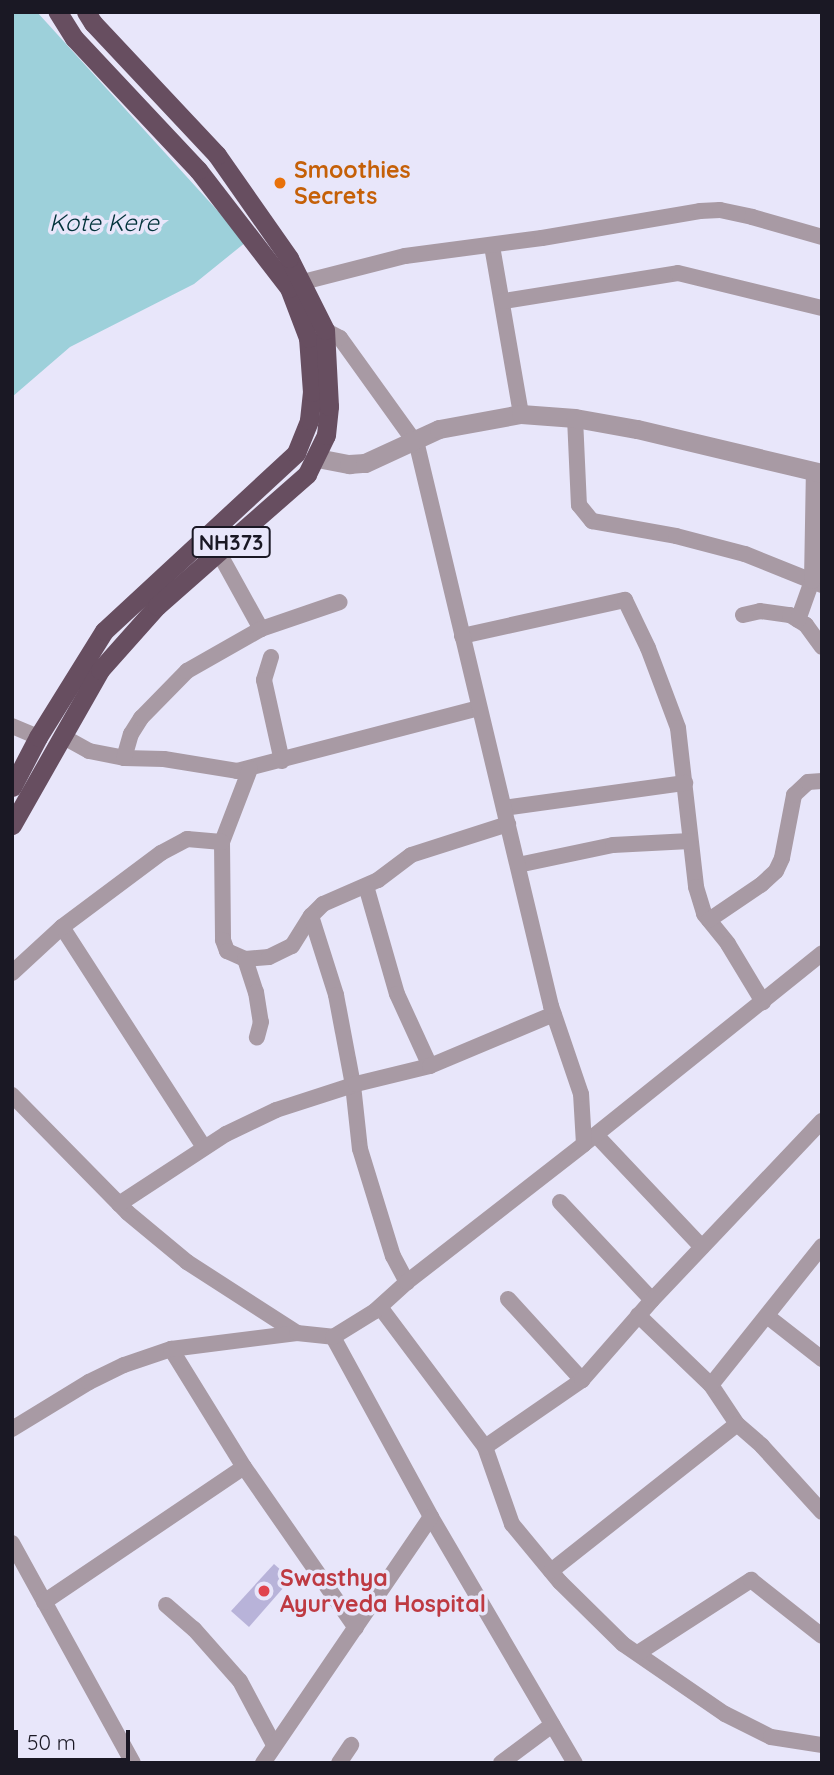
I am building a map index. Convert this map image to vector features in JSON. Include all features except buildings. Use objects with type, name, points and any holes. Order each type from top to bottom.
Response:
[{"type":"highway","name":"NH373","points":[[12,825],[19,792],[38,737],[104,631],[296,453],[309,420],[312,392],[308,338],[289,288],[198,170],[74,38],[58,12]]},
{"type":"highway","name":"NH373","points":[[19,792],[62,736],[100,670],[120,645],[156,606],[307,474],[326,435],[329,406],[324,330],[289,258],[217,155],[93,23],[86,12]]},
{"type":"street","points":[[303,282],[405,256],[492,246],[700,211],[720,210],[822,237]]},
{"type":"street","points":[[492,246],[504,301],[521,414]]},
{"type":"street","points":[[504,301],[678,273],[822,308]]},
{"type":"street","points":[[324,330],[340,338],[417,445],[554,1014],[580,1094],[590,1139],[702,1247]]},
{"type":"street","points":[[317,458],[365,463],[412,439],[479,419],[521,414],[575,418],[637,429],[818,472],[817,583],[798,620]]},
{"type":"street","points":[[575,418],[579,505],[592,521],[676,536],[745,555],[817,583]]},
{"type":"street","points":[[219,552],[261,629]]},
{"type":"street","points":[[462,636],[625,600],[648,648],[678,729],[696,887],[709,920],[728,944],[763,1002]]},
{"type":"street","points":[[124,758],[131,734],[141,718],[187,671],[261,629],[340,602]]},
{"type":"street","points":[[743,615],[760,611],[790,615],[807,625],[822,647]]},
{"type":"street","points":[[271,657],[264,680],[282,761]]},
{"type":"street","points":[[62,736],[89,751],[124,758],[164,759],[237,771],[479,708]]},
{"type":"street","points":[[12,726],[38,737]]},
{"type":"street","points":[[250,769],[222,842],[223,940],[227,951],[245,959],[269,957],[292,946],[311,916],[323,904],[366,886],[411,855],[506,816],[685,783]]},
{"type":"street","points":[[709,920],[762,884],[776,871],[782,858],[794,795],[808,782],[822,781]]},
{"type":"street","points":[[12,973],[62,927],[161,853],[187,839],[222,842]]},
{"type":"street","points":[[518,865],[612,845],[690,841]]},
{"type":"street","points":[[366,886],[397,994],[430,1066]]},
{"type":"street","points":[[311,916],[336,995],[353,1085],[360,1149],[393,1256],[407,1282]]},
{"type":"street","points":[[62,927],[204,1147]]},
{"type":"street","points":[[12,1429],[89,1382],[124,1365],[171,1349],[297,1333],[333,1337],[380,1307],[407,1282],[822,953]]},
{"type":"street","points":[[245,959],[256,992],[261,1022],[257,1037]]},
{"type":"street","points":[[119,1204],[204,1147],[276,1110],[353,1085],[430,1066],[554,1014]]},
{"type":"street","points":[[12,1095],[119,1204],[187,1262],[297,1333]]},
{"type":"street","points":[[485,1447],[582,1380],[638,1315],[822,1121]]},
{"type":"street","points":[[560,1202],[652,1300]]},
{"type":"street","points":[[711,1385],[818,1258]]},
{"type":"street","points":[[508,1299],[582,1380]]},
{"type":"street","points":[[380,1307],[485,1447],[512,1524],[551,1572],[624,1644],[725,1714],[771,1737],[822,1745]]},
{"type":"street","points":[[638,1315],[711,1385],[737,1424],[762,1446],[822,1512]]},
{"type":"street","points":[[767,1316],[822,1359]]},
{"type":"street","points":[[333,1337],[431,1517],[575,1763]]},
{"type":"street","points":[[171,1349],[244,1467],[356,1628]]},
{"type":"street","points":[[551,1572],[737,1424]]},
{"type":"street","points":[[44,1602],[244,1467]]},
{"type":"street","points":[[262,1763],[431,1517]]},
{"type":"street","points":[[12,1543],[133,1763]]},
{"type":"street","points":[[638,1653],[751,1580],[822,1636]]},
{"type":"street","points":[[166,1605],[194,1629],[240,1681],[274,1745]]},
{"type":"street","points":[[501,1763],[552,1725]]},
{"type":"street","points":[[339,1763],[351,1745]]},
{"type":"water","name":"Kote Kere","points":[[12,12],[37,12],[246,242],[194,284],[70,347],[12,397]]},
{"type":"place","name":"Smoothies Secrets","points":[[280,183]]},
{"type":"place","name":"Swasthya Ayurveda Hospital","points":[[264,1591]]}]
